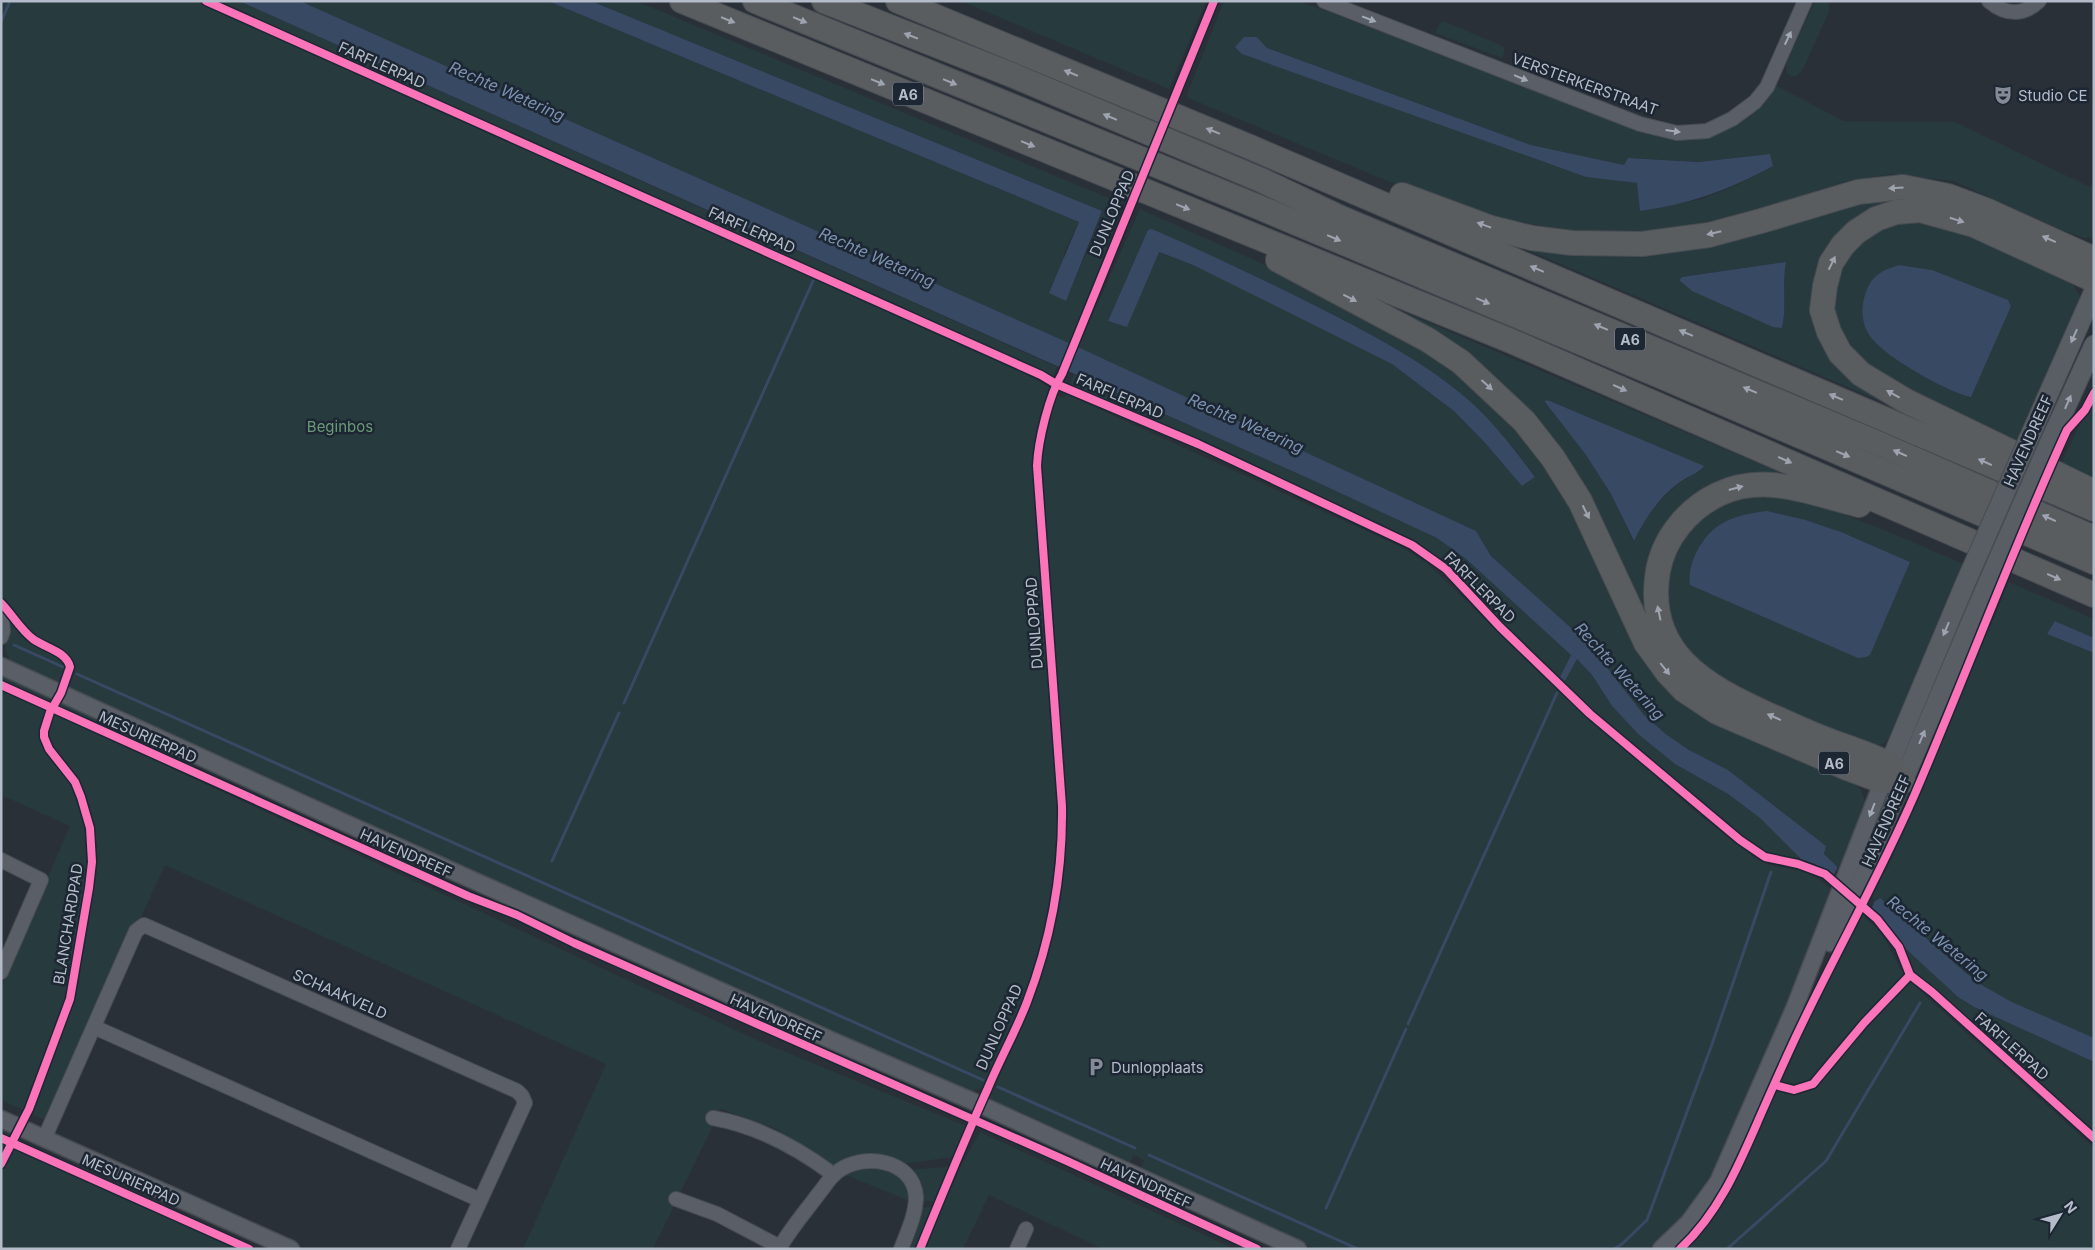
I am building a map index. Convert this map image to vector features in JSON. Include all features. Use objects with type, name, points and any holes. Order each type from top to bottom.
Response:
[{"type":"highway","name":"A6","points":[[682,1],[1511,341],[2094,595]]},
{"type":"highway","name":"A6","points":[[755,1],[1107,146],[1149,165],[1249,217],[1511,341]]},
{"type":"highway","name":"A6","points":[[824,1],[1012,75],[1260,180],[1341,218],[1882,445],[2094,538]]},
{"type":"highway","name":"A6","points":[[898,1],[1250,147],[2094,509]]},
{"type":"highway","name":"A6","points":[[1250,147],[1344,173],[1491,228],[1532,238],[1572,243],[1642,244],[1709,235],[1858,192],[1903,187],[1948,196],[1988,211],[2094,259]]},
{"type":"highway","name":"A6","points":[[1149,165],[1266,210],[1656,374],[2094,562]]},
{"type":"highway","points":[[2094,280],[1974,225],[1920,210],[1896,212],[1876,219],[1856,232],[1843,245],[1831,263],[1825,286],[1822,310],[1829,332],[1840,352],[1861,374],[1906,401],[2094,492]]},
{"type":"highway","name":"A6","points":[[1222,223],[1291,268],[1428,340],[1461,362],[1524,421],[1553,458],[1580,501],[1646,643],[1667,672],[1684,690],[1717,712],[1847,768],[1892,776]]},
{"type":"highway","name":"A6","points":[[1892,776],[1819,737],[1720,692],[1698,676],[1680,659],[1666,638],[1660,619],[1656,584],[1665,548],[1687,516],[1703,503],[1738,487],[1758,484],[1779,485],[1929,523]]},
{"type":"main road","name":"HAVENDREEF","points":[[1892,776],[1965,584],[2094,291]]},
{"type":"main road","name":"HAVENDREEF","points":[[1892,776],[1984,592],[2094,345]]},
{"type":"street","name":"VERSTERKERSTRAAT","points":[[1324,1],[1640,124],[1677,133],[1707,131],[1732,119],[1755,102],[1767,87],[1805,1]]},
{"type":"street","points":[[1989,1],[1998,9],[2009,13],[2021,12],[2031,8],[2038,1]]},
{"type":"street","points":[[1,611],[3,631],[1,638]]},
{"type":"street","name":"HAVENDREEF","points":[[1,666],[1298,1249]]},
{"type":"street","name":"HAVENDREEF","points":[[1661,1249],[1689,1222],[1718,1182],[1794,1008],[1853,880],[1892,776]]},
{"type":"street","points":[[1,860],[42,880],[1,972]]},
{"type":"street","name":"SCHAAKVELD","points":[[45,1137],[136,931],[144,925],[517,1091],[522,1096],[525,1103],[458,1249]]},
{"type":"street","points":[[94,1027],[480,1200]]},
{"type":"street","points":[[1,1118],[291,1249]]},
{"type":"street","points":[[713,1118],[751,1128],[798,1150],[834,1175]]},
{"type":"street","points":[[676,1199],[717,1214],[780,1248],[834,1175],[848,1166],[876,1160],[896,1166],[911,1183],[916,1196],[915,1210],[901,1249]]},
{"type":"street","points":[[1017,1249],[1026,1229]]},
{"type":"green space","name":"Beginbos","points":[[1,1],[239,1],[1057,367],[1053,377],[880,297],[503,131],[773,260],[1023,373],[1049,387],[1048,391],[1064,398],[1066,394],[1399,546],[1425,562],[1541,675],[1692,809],[1755,858],[1769,865],[1802,871],[1818,879],[1833,891],[1824,918],[1710,1180],[1674,1225],[1649,1249],[1315,1249],[1150,1176],[1140,1170],[1144,1160],[1134,1155],[1129,1164],[992,1102],[989,1099],[991,1090],[984,1087],[972,1091],[924,1073],[629,942],[69,687],[74,674],[65,669],[58,682],[10,660],[5,650],[6,643],[1,640]]},
{"type":"green space","points":[[300,1],[548,1],[1079,222],[1064,253],[1066,300],[1102,211],[591,1],[636,1],[1123,204],[1074,335],[1069,343]]},
{"type":"green space","points":[[961,1],[1206,1],[1169,89]]},
{"type":"green space","points":[[1224,1],[1299,1],[1656,135],[1679,139],[1713,134],[1773,84],[1844,121],[1955,122],[2090,187],[2094,180],[2094,237],[2084,238],[2057,228],[1954,181],[1892,174],[1843,182],[1714,225],[1590,234],[1499,218],[1409,190],[1186,97]],"holes":[[[1257,37],[1267,48],[1531,145],[1624,165],[1628,158],[1698,162],[1769,154],[1773,166],[1737,185],[1702,199],[1641,211],[1637,183],[1586,177],[1242,54]]]},
{"type":"green space","points":[[1815,1],[1827,1],[1829,12],[1802,71],[1796,76],[1791,76],[1787,73],[1786,64]]},
{"type":"green space","points":[[1443,21],[1503,46],[1505,51],[1502,58],[1435,33]]},
{"type":"green space","points":[[1904,195],[1967,214],[1852,226],[1821,320],[1899,409],[1474,227],[1581,252],[1854,200]],"holes":[[[1786,262],[1782,328],[1679,280],[1682,277]]]},
{"type":"green space","points":[[1140,209],[1348,304],[1424,350],[1457,373],[1528,440],[1560,484],[1644,663],[1671,692],[1851,781],[1861,790],[1866,804],[1842,871],[1824,854],[1826,846],[1728,770],[1689,750],[1667,735],[1644,715],[1588,643],[1491,556],[1476,531],[1078,348]],"holes":[[[1152,229],[1317,306],[1412,359],[1448,383],[1475,406],[1502,435],[1535,477],[1522,485],[1455,412],[1392,364],[1193,265],[1158,252],[1108,320],[1148,231]]]},
{"type":"green space","points":[[1929,222],[1959,231],[2069,279],[2080,296],[2079,305],[2016,445],[1869,369],[1849,349],[1838,329],[1833,298],[1843,261],[1863,237],[1896,223]],"holes":[[[1899,265],[1932,270],[1906,366],[1868,334]]]},
{"type":"green space","points":[[1326,279],[1821,490],[1787,481],[1677,520],[1656,645],[1537,430]],"holes":[[[1546,400],[1703,467],[1700,471],[1680,482],[1651,509],[1633,541],[1611,494],[1586,455],[1545,402]]]},
{"type":"green space","points":[[1074,374],[1437,538],[1466,559],[1571,655],[1560,677],[1565,681],[1577,659],[1592,675],[1612,706],[1638,734],[1675,764],[1728,794],[1760,818],[1800,858],[1776,858],[1761,852],[1640,757],[1461,583],[1414,546],[1397,535],[1069,385]]},
{"type":"green space","points":[[2094,395],[2094,481],[2060,466]]},
{"type":"green space","points":[[1775,494],[1800,500],[1871,525],[1964,564],[1890,738],[1881,745],[1862,747],[1735,688],[1690,655],[1679,640],[1671,621],[1666,596],[1672,556],[1698,518],[1722,502],[1747,495]],"holes":[[[1767,511],[1806,520],[1841,532],[1910,562]]]},
{"type":"green space","points":[[2009,582],[2094,619],[2094,638],[2056,621],[2047,634],[2094,653],[2094,1038],[2023,1007],[1983,985],[1942,955],[1879,898],[1875,901],[1870,898],[1889,864]]},
{"type":"green space","points":[[1,675],[50,699],[49,702],[1,681]]},
{"type":"green space","points":[[1,689],[759,1041],[966,1126],[954,1157],[901,1164],[834,1168],[779,1130],[721,1109],[653,1249],[523,1249],[606,1064],[165,865],[47,1121],[1,1100],[1,987],[70,826],[1,795]]},
{"type":"green space","points":[[60,703],[153,743],[149,749],[60,708]]},
{"type":"green space","points":[[1863,912],[1866,919],[1875,927],[1887,943],[1902,972],[1902,976],[1812,1080],[1801,1087],[1782,1083],[1781,1079],[1842,949]]},
{"type":"green space","points":[[1898,940],[1958,997],[1974,1007],[2094,1062],[2094,1135],[1915,976]]},
{"type":"green space","points":[[1909,981],[2094,1148],[2094,1249],[1682,1249],[1698,1233],[1725,1196],[1775,1092],[1781,1090],[1800,1092],[1817,1083]]},
{"type":"green space","points":[[1,1123],[16,1129],[1,1157]]},
{"type":"green space","points":[[980,1132],[1235,1249],[1103,1249],[989,1195],[963,1249],[923,1249],[960,1168]]},
{"type":"green space","points":[[14,1146],[241,1249],[1,1249],[1,1168]]},
{"type":"green space","points":[[953,1164],[937,1201],[920,1202],[908,1170],[945,1167]]},
{"type":"green space","points":[[861,1165],[887,1170],[901,1177],[909,1191],[910,1201],[843,1174]]},
{"type":"green space","points":[[934,1206],[917,1249],[906,1249],[921,1208]]},
{"type":"water","points":[[239,1],[300,1],[1069,343],[1476,531],[1491,556],[1588,643],[1644,715],[1667,735],[1689,750],[1728,770],[1826,846],[1824,854],[1870,898],[1875,901],[1880,898],[1982,985],[2012,1002],[2094,1038],[2094,1062],[1974,1007],[1958,997],[1906,949],[1872,911],[1829,873],[1815,864],[1801,859],[1760,818],[1728,794],[1675,764],[1638,734],[1612,706],[1592,675],[1577,659],[1565,681],[1560,677],[1571,655],[1466,559],[1437,538],[1310,479]]},
{"type":"water","points":[[548,1],[591,1],[1102,211],[1066,301],[1049,293],[1079,222]]},
{"type":"water","points":[[1244,37],[1257,37],[1267,48],[1531,145],[1624,165],[1628,158],[1698,162],[1770,154],[1773,166],[1709,195],[1640,211],[1637,183],[1586,177],[1242,54],[1235,47]]},
{"type":"water","points":[[1152,229],[1316,306],[1412,359],[1448,383],[1475,406],[1502,435],[1535,477],[1522,486],[1486,444],[1455,412],[1392,364],[1193,265],[1159,252],[1127,327],[1108,321],[1148,230]]},
{"type":"water","points":[[1786,262],[1782,328],[1773,327],[1692,291],[1679,280],[1682,277]]},
{"type":"water","points":[[1899,265],[1932,270],[2008,300],[2011,306],[1971,397],[1946,388],[1915,371],[1885,351],[1868,333],[1862,313],[1864,297],[1868,286],[1879,274]]},
{"type":"water","points":[[1546,400],[1704,466],[1665,494],[1648,516],[1634,541],[1611,494],[1586,455],[1545,402]]},
{"type":"water","points":[[1767,511],[1806,520],[1841,532],[1910,562],[1870,655],[1858,658],[1690,585],[1691,569],[1696,552],[1712,531],[1735,517]]},
{"type":"water","points":[[2055,621],[2094,638],[2094,653],[2047,634]]},
{"type":"pier","points":[[1071,341],[1078,345],[1066,374],[1059,370]]},
{"type":"pier","points":[[1838,866],[1875,900],[1870,913],[1832,879]]},
{"type":"waterway","points":[[1,22],[10,1]]},
{"type":"waterway","points":[[624,703],[813,281]]},
{"type":"waterway","points":[[14,645],[63,667]]},
{"type":"waterway","points":[[77,674],[983,1080]]},
{"type":"waterway","points":[[1408,1024],[1557,693]]},
{"type":"waterway","points":[[552,861],[619,713]]},
{"type":"waterway","points":[[1614,1249],[1622,1244],[1647,1220],[1711,1047],[1771,872]]},
{"type":"waterway","points":[[1727,1249],[1826,1161],[1920,1003]]},
{"type":"waterway","points":[[1326,1208],[1406,1029]]},
{"type":"waterway","points":[[998,1087],[1135,1148]]},
{"type":"waterway","points":[[1149,1155],[1358,1249]]},
{"type":"cycle path","name":"FARFLERPAD","points":[[206,1],[1041,375],[1056,384],[1198,444],[1412,545],[1446,569],[1500,627],[1590,714],[1740,840],[1765,857],[1798,864],[1825,874],[1877,919],[1899,947],[1910,975],[1932,992],[2094,1138]]},
{"type":"cycle path","name":"DUNLOPPAD","points":[[920,1249],[970,1128],[1027,1002],[1043,954],[1058,881],[1062,806],[1037,466],[1042,431],[1057,383],[1214,1]]},
{"type":"cycle path","points":[[1680,1249],[1705,1221],[1735,1172],[1795,1038],[1914,796],[2027,521],[2067,430],[2085,410],[2094,393]]},
{"type":"cycle path","name":"BLANCHARDPAD","points":[[1,603],[28,635],[60,653],[70,667],[61,693],[50,712],[44,737],[49,749],[75,782],[81,797],[90,828],[92,862],[70,999],[29,1109],[1,1164]]},
{"type":"cycle path","name":"MESURIERPAD","points":[[1,685],[468,896],[517,915],[574,943],[1067,1161],[1257,1249]]},
{"type":"cycle path","points":[[1775,1085],[1794,1090],[1813,1084],[1864,1023],[1910,975]]},
{"type":"cycle path","name":"MESURIERPAD","points":[[1,1138],[249,1249]]},
{"type":"place","name":"Studio CE","points":[[2003,95]]},
{"type":"place","name":"Dunlopplaats","points":[[1096,1067]]},
{"type":"water label","name":"Rechte Wetering","points":[[507,91]]},
{"type":"water label","name":"Rechte Wetering","points":[[877,257]]},
{"type":"water label","name":"Rechte Wetering","points":[[1246,423]]},
{"type":"water label","name":"Rechte Wetering","points":[[1620,671]]},
{"type":"water label","name":"Rechte Wetering","points":[[1938,938]]}]
